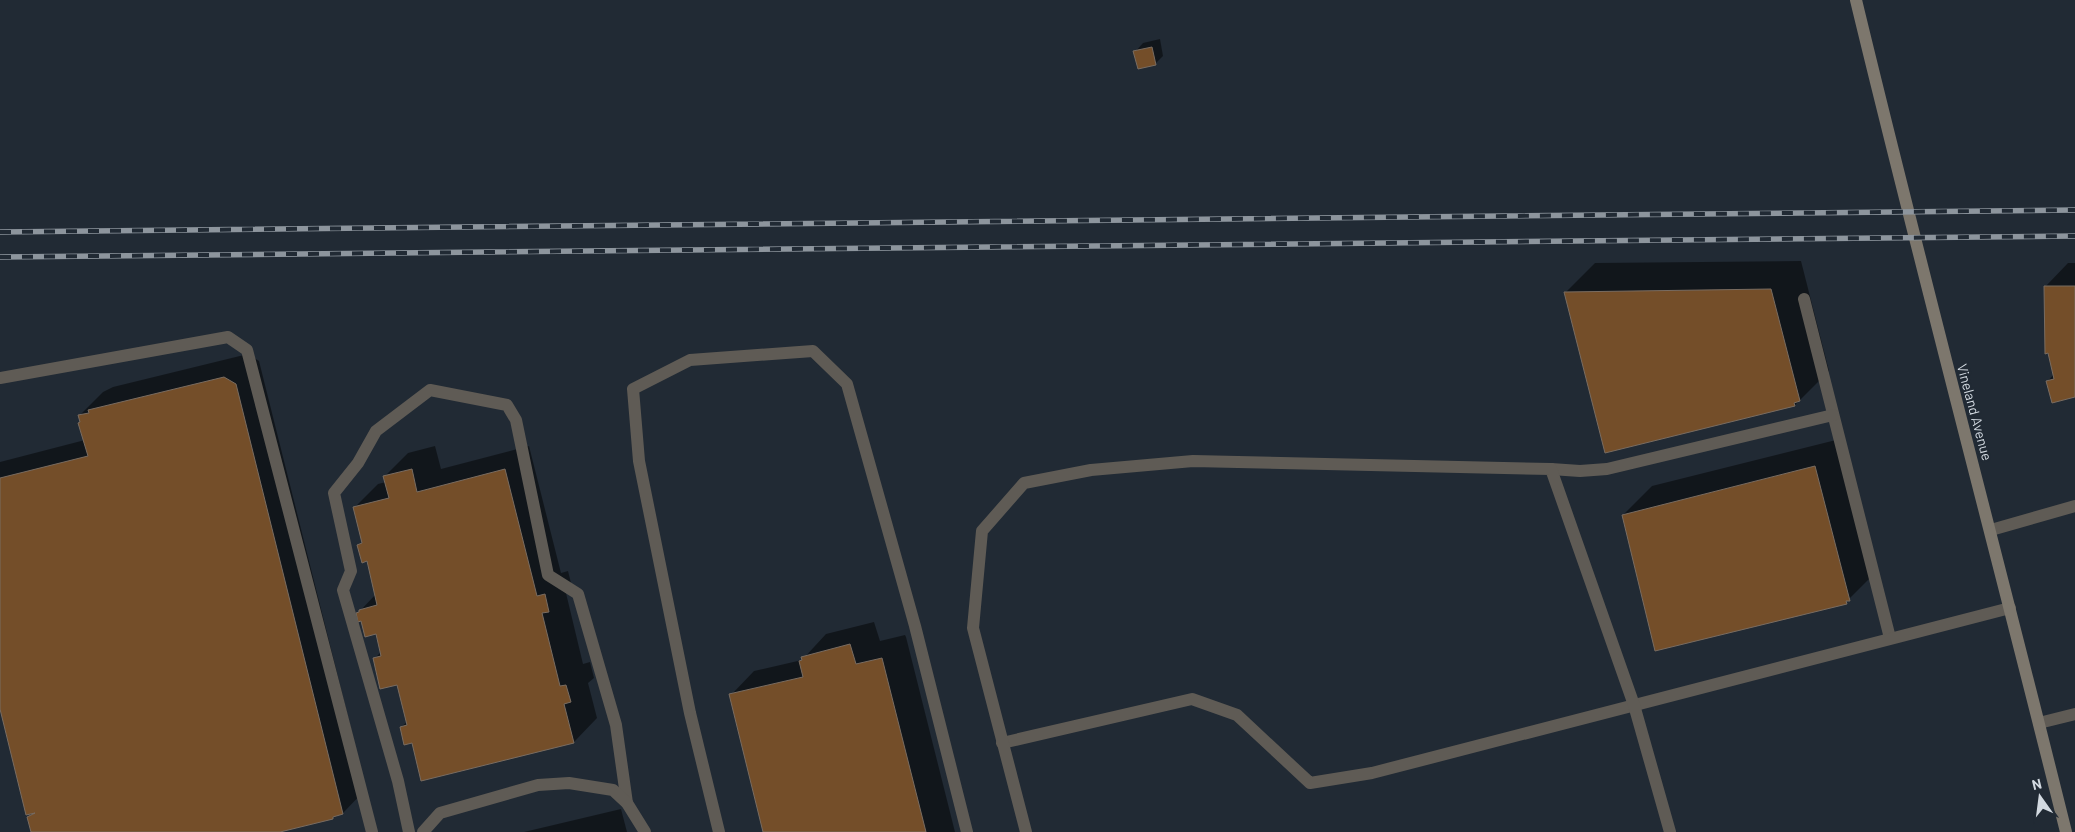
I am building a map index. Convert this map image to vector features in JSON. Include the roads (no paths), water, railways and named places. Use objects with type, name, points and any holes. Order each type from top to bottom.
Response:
[{"type":"main road","name":"Vineland Avenue","points":[[1856,0],[1913,237],[1991,530],[2066,832]]},
{"type":"lane","points":[[1804,299],[1890,638]]},
{"type":"lane","points":[[0,378],[228,337],[247,350],[372,832]]},
{"type":"lane","points":[[719,832],[690,714],[639,461],[633,389],[690,360],[813,351],[847,384],[915,626],[967,832]]},
{"type":"lane","points":[[409,832],[398,780],[342,590],[351,571],[334,493],[358,463],[376,432],[430,390],[507,404],[516,420],[548,575],[578,594],[616,725],[626,804]]},
{"type":"lane","points":[[1026,832],[973,628],[982,531],[1024,483],[1091,470],[1192,461],[1580,471],[1607,469],[1833,415]]},
{"type":"lane","points":[[1551,469],[1634,705],[1670,832]]},
{"type":"lane","points":[[1991,530],[2075,506]]},
{"type":"lane","points":[[1002,743],[1192,699],[1238,715],[1310,783],[1372,773],[2010,608]]},
{"type":"lane","points":[[2039,723],[2075,714]]},
{"type":"lane","points":[[423,832],[440,812],[538,785],[569,784],[613,790],[626,804],[645,832]]},
{"type":"railway","points":[[0,232],[2075,210]]},
{"type":"railway","points":[[0,257],[2075,236]]}]
